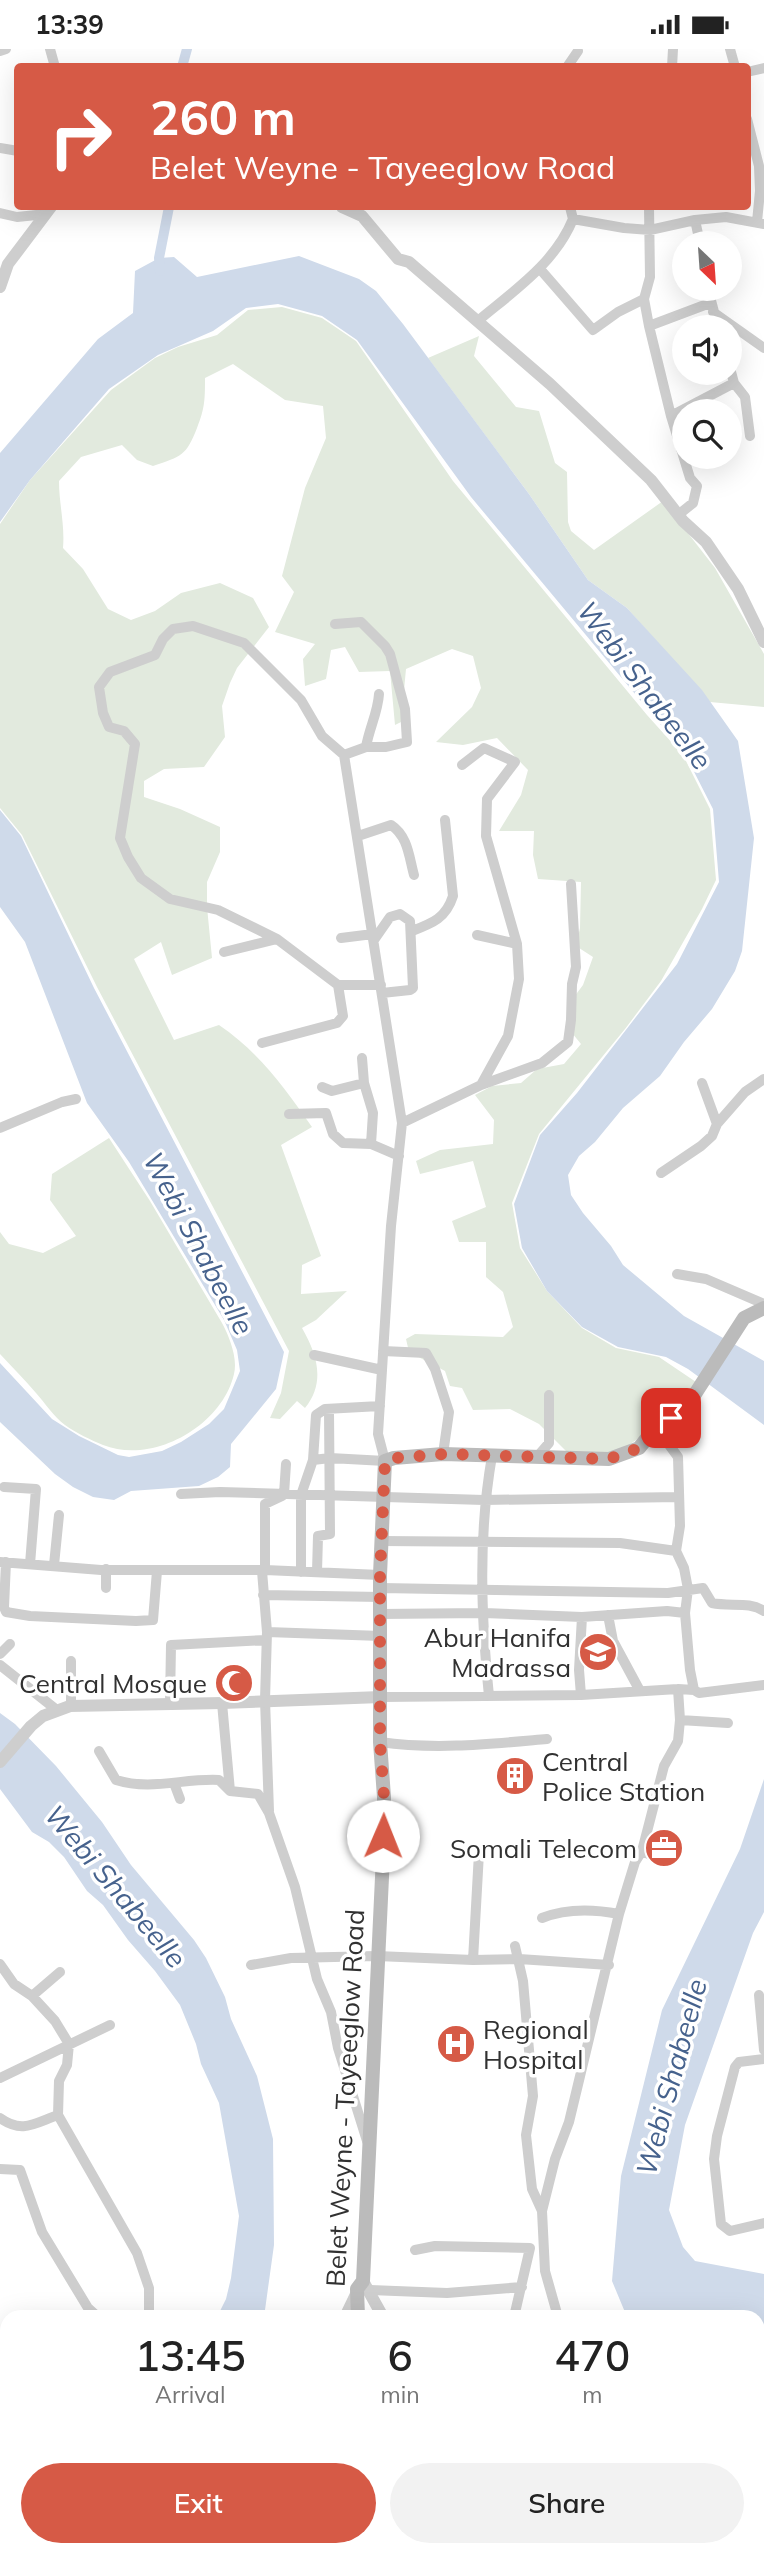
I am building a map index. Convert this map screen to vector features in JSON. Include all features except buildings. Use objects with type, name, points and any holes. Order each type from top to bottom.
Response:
[{"type":"main road","points":[[385,1461],[443,1454],[609,1459],[639,1448],[656,1427],[686,1408],[732,1341],[744,1318],[764,1306]]},
{"type":"main road","name":"Belet Weyne - Tayeeglow Road","points":[[359,2310],[364,2287],[384,1832],[380,1742],[380,1587],[385,1461]]},
{"type":"street","points":[[0,51],[6,49]]},
{"type":"street","points":[[570,63],[578,51]]},
{"type":"street","points":[[573,219],[650,230],[695,220],[726,217],[761,223],[759,166],[751,141]]},
{"type":"street","points":[[0,213],[17,217],[48,210]]},
{"type":"street","points":[[0,287],[4,263],[48,210]]},
{"type":"street","points":[[349,210],[362,216],[398,258],[409,262],[479,320],[651,480],[678,515],[706,542],[738,589],[764,642]]},
{"type":"street","points":[[479,320],[540,269],[561,244],[573,219],[571,210]]},
{"type":"street","points":[[649,210],[650,277],[645,299],[649,325],[671,416],[690,478],[698,486],[693,503],[678,515]]},
{"type":"street","points":[[695,220],[697,231]]},
{"type":"street","points":[[540,269],[593,330],[618,312],[645,299]]},
{"type":"street","points":[[711,301],[714,315]]},
{"type":"street","points":[[649,325],[712,308]]},
{"type":"street","points":[[712,308],[764,348]]},
{"type":"street","points":[[671,416],[730,385]]},
{"type":"street","points":[[736,385],[745,397],[750,436]]},
{"type":"street","points":[[335,624],[361,622],[385,646],[390,654],[405,709],[407,742],[386,747],[366,747],[344,755]]},
{"type":"street","points":[[313,1459],[385,1461],[378,1434],[391,1226],[402,1123],[382,989],[373,937],[358,836],[344,755],[322,736],[301,700],[244,643],[193,626],[173,629],[163,639],[155,655],[110,672],[99,687],[103,713],[109,727],[124,731],[135,744],[120,838],[141,878],[170,899],[218,910],[276,939],[338,985],[382,989],[413,988],[412,931],[410,921],[400,914],[390,917],[373,937],[341,939]]},
{"type":"street","points":[[366,747],[379,694]]},
{"type":"street","points":[[462,765],[484,748],[515,762],[486,799],[486,836],[517,944],[519,979],[508,1036],[481,1085]]},
{"type":"street","points":[[412,931],[438,921],[449,908],[453,896],[445,820]]},
{"type":"street","points":[[358,836],[391,825],[405,840],[414,875]]},
{"type":"street","points":[[402,1123],[481,1085],[542,1063],[568,1042],[572,984],[576,967],[571,884]]},
{"type":"street","points":[[477,935],[517,944]]},
{"type":"street","points":[[225,952],[276,939]]},
{"type":"street","points":[[262,1043],[337,1023],[343,1016],[338,985]]},
{"type":"street","points":[[362,1058],[364,1083],[373,1113],[371,1144]]},
{"type":"street","points":[[661,1173],[712,1136],[717,1124],[744,1092],[764,1079]]},
{"type":"street","points":[[322,1087],[332,1091],[364,1083]]},
{"type":"street","points":[[702,1083],[717,1124]]},
{"type":"street","points":[[0,1128],[62,1102],[76,1099]]},
{"type":"street","points":[[289,1114],[326,1113],[337,1139],[343,1143],[371,1144],[399,1156]]},
{"type":"street","points":[[677,1274],[706,1279],[764,1306]]},
{"type":"street","points":[[383,1351],[426,1353],[435,1369],[449,1412],[443,1454]]},
{"type":"street","points":[[314,1355],[382,1370]]},
{"type":"street","points":[[537,1457],[549,1443],[549,1395]]},
{"type":"street","points":[[301,1572],[301,1495],[313,1459],[316,1415],[326,1409],[329,1411],[380,1406]]},
{"type":"street","points":[[317,1572],[318,1536],[330,1534],[329,1411]]},
{"type":"street","points":[[656,1427],[678,1457],[680,1526],[676,1551],[684,1568],[688,1589],[685,1613],[694,1690]]},
{"type":"street","points":[[489,1696],[483,1636],[481,1542],[484,1500],[492,1456]]},
{"type":"street","points":[[284,1494],[286,1464]]},
{"type":"street","points":[[4,1487],[36,1489],[30,1564]]},
{"type":"street","points":[[181,1495],[220,1492],[484,1500],[678,1497]]},
{"type":"street","points":[[269,1813],[263,1595],[265,1504],[284,1494]]},
{"type":"street","points":[[54,1565],[59,1515]]},
{"type":"street","points":[[381,1541],[620,1543],[676,1551]]},
{"type":"street","points":[[157,1571],[153,1620],[30,1616],[6,1612],[4,1607],[3,1562],[157,1571],[317,1572],[380,1587]]},
{"type":"street","points":[[106,1569],[106,1588]]},
{"type":"street","points":[[263,1595],[380,1587],[668,1593],[703,1588],[712,1603],[727,1606],[755,1605],[764,1611]]},
{"type":"street","points":[[380,1614],[484,1613],[582,1617],[667,1611],[685,1613]]},
{"type":"street","points":[[607,1615],[613,1640],[640,1691]]},
{"type":"street","points":[[582,1617],[579,1670],[582,1695]]},
{"type":"street","points":[[170,1703],[171,1645],[266,1636],[381,1636]]},
{"type":"street","points":[[0,1654],[10,1644]]},
{"type":"street","points":[[71,1661],[71,1706]]},
{"type":"street","points":[[0,1665],[58,1711]]},
{"type":"street","points":[[0,1762],[43,1716],[71,1706],[381,1697],[582,1695],[678,1689],[699,1693],[764,1685]]},
{"type":"street","points":[[541,2211],[555,2159],[569,2122],[635,1862],[642,1851],[664,1766],[678,1741],[678,1689]]},
{"type":"street","points":[[222,1703],[230,1791]]},
{"type":"street","points":[[680,1720],[728,1723]]},
{"type":"street","points":[[380,1742],[416,1747],[458,1746],[547,1738]]},
{"type":"street","points":[[99,1751],[116,1780],[135,1786],[199,1779],[219,1780],[230,1791],[258,1794],[269,1813],[295,1887],[317,1979],[331,2012],[333,2049],[369,2148]]},
{"type":"street","points":[[174,1783],[180,1799]]},
{"type":"street","points":[[642,1851],[661,1860]]},
{"type":"street","points":[[473,1960],[479,1853]]},
{"type":"street","points":[[542,1918],[561,1911],[603,1911],[620,1914]]},
{"type":"street","points":[[515,1946],[523,1981],[533,2096],[526,2135],[532,2189],[541,2211],[545,2271],[556,2310]]},
{"type":"street","points":[[251,1965],[291,1958],[377,1956],[519,1959],[609,1965]]},
{"type":"street","points":[[0,1964],[14,1984],[32,1996],[55,2021],[69,2044],[67,2065],[59,2081],[58,2115],[137,2253],[149,2288],[149,2310]]},
{"type":"street","points":[[32,1996],[60,1972]]},
{"type":"street","points":[[759,1995],[764,2050]]},
{"type":"street","points":[[0,2078],[110,2025]]},
{"type":"street","points":[[764,2059],[739,2062],[735,2067],[717,2136],[714,2159],[721,2224],[724,2228],[730,2231],[764,2223]]},
{"type":"street","points":[[0,2118],[8,2124],[22,2127],[58,2115]]},
{"type":"street","points":[[0,2169],[20,2171],[42,2232],[90,2310]]},
{"type":"street","points":[[415,2250],[435,2246],[530,2248],[516,2310]]},
{"type":"street","points":[[364,2287],[447,2293],[522,2287]]},
{"type":"street","points":[[349,2310],[364,2287]]},
{"type":"street","points":[[364,2287],[379,2310]]},
{"type":"shaded area","points":[[282,307],[322,318],[356,341],[453,481],[683,755],[710,809],[716,880],[702,909],[661,981],[539,1134],[512,1203],[520,1248],[547,1291],[582,1328],[616,1348],[659,1357],[696,1382],[683,1406],[611,1458],[572,1457],[539,1424],[510,1409],[473,1410],[462,1388],[450,1386],[445,1371],[409,1352],[406,1339],[415,1334],[503,1337],[513,1327],[503,1292],[486,1277],[486,1242],[459,1242],[452,1221],[486,1207],[473,1161],[420,1174],[416,1161],[440,1150],[493,1144],[494,1120],[475,1095],[492,1086],[521,1083],[537,1069],[564,1064],[581,1044],[572,1033],[574,997],[583,985],[593,957],[576,946],[580,928],[581,882],[538,879],[533,855],[534,831],[499,831],[521,795],[528,770],[497,738],[463,745],[436,742],[472,707],[481,688],[473,656],[452,649],[406,669],[401,722],[395,725],[390,671],[359,672],[345,647],[331,650],[326,679],[305,686],[303,659],[315,644],[275,632],[294,592],[282,576],[305,488],[326,438],[323,406],[285,400],[233,364],[205,378],[202,415],[190,444],[182,454],[153,466],[137,460],[122,445],[81,457],[59,481],[63,548],[83,569],[108,609],[131,620],[155,611],[181,593],[220,583],[253,598],[269,627],[237,668],[230,683],[222,706],[225,737],[204,767],[164,769],[144,781],[144,797],[220,827],[220,852],[207,882],[212,958],[172,975],[161,942],[134,959],[174,1040],[219,1025],[259,1059],[312,1127],[281,1145],[321,1256],[302,1265],[301,1294],[347,1291],[316,1320],[302,1328],[312,1348],[317,1368],[316,1388],[305,1408],[297,1401],[280,1419],[270,1418],[281,1393],[289,1351],[97,987],[22,835],[0,808],[0,524],[30,480],[111,390],[155,358],[178,347],[217,335],[248,310]]},
{"type":"shaded area","points":[[479,336],[474,356],[516,407],[539,411],[555,463],[567,472],[568,522],[571,531],[594,550],[663,501],[715,568],[764,654],[764,707],[710,702],[627,608],[588,580],[529,494],[428,358]]},
{"type":"shaded area","points":[[109,1138],[150,1201],[222,1323],[235,1361],[234,1374],[227,1393],[216,1410],[183,1436],[143,1450],[122,1450],[103,1445],[69,1428],[0,1354],[0,1232],[9,1244],[43,1253],[76,1236],[50,1200],[52,1174]]},
{"type":"water","name":"Webi Shabeelle","points":[[299,256],[359,279],[376,291],[529,494],[588,580],[627,608],[702,690],[738,741],[754,838],[742,951],[735,971],[712,1009],[660,1076],[623,1108],[595,1142],[579,1156],[568,1175],[571,1195],[623,1265],[684,1316],[764,1361],[764,1425],[688,1369],[666,1357],[618,1347],[582,1327],[547,1291],[522,1248],[514,1204],[540,1135],[577,1093],[677,964],[719,882],[713,809],[685,754],[471,497],[357,340],[322,316],[278,304],[246,308],[213,331],[158,355],[109,389],[30,480],[0,522],[0,453],[98,339],[133,313],[135,271],[159,258],[174,257],[197,277]]},
{"type":"water","name":"Webi Shabeelle","points":[[0,810],[21,836],[94,988],[284,1352],[276,1389],[231,1444],[230,1467],[218,1477],[199,1486],[131,1491],[114,1500],[93,1497],[55,1474],[0,1422],[0,1363],[52,1419],[79,1436],[118,1455],[129,1457],[162,1451],[209,1424],[224,1409],[240,1371],[237,1350],[224,1320],[129,1162],[87,1103],[25,942],[0,907]]},
{"type":"water","name":"Webi Shabeelle","points":[[0,1713],[15,1724],[56,1766],[206,1958],[257,2076],[273,2139],[274,2245],[265,2310],[220,2310],[231,2278],[239,2216],[219,2103],[201,2064],[180,2005],[103,1905],[87,1891],[64,1857],[49,1842],[32,1832],[0,1789]]},
{"type":"water","name":"Webi Shabeelle","points":[[764,1779],[764,1912],[753,1933],[685,2125],[669,2210],[683,2247],[695,2261],[764,2274],[764,2310],[624,2310],[612,2281],[621,2176],[662,2010],[740,1849]]},
{"type":"waterway","points":[[183,63],[187,49]]},
{"type":"waterway","points":[[160,271],[159,258],[168,210]]},
{"type":"place","name":"Abur Hanifa Madrassa","points":[[598,1652]]},
{"type":"place","name":"Central Mosque","points":[[234,1683]]},
{"type":"place","name":"Central Police Station","points":[[515,1776]]},
{"type":"place","name":"Somali Telecom","points":[[664,1848]]},
{"type":"place","name":"Regional Hospital","points":[[456,2044]]},
{"type":"route","points":[[383,1836],[380,1575],[385,1461],[443,1454],[609,1459],[639,1448],[656,1427],[671,1418]]}]
